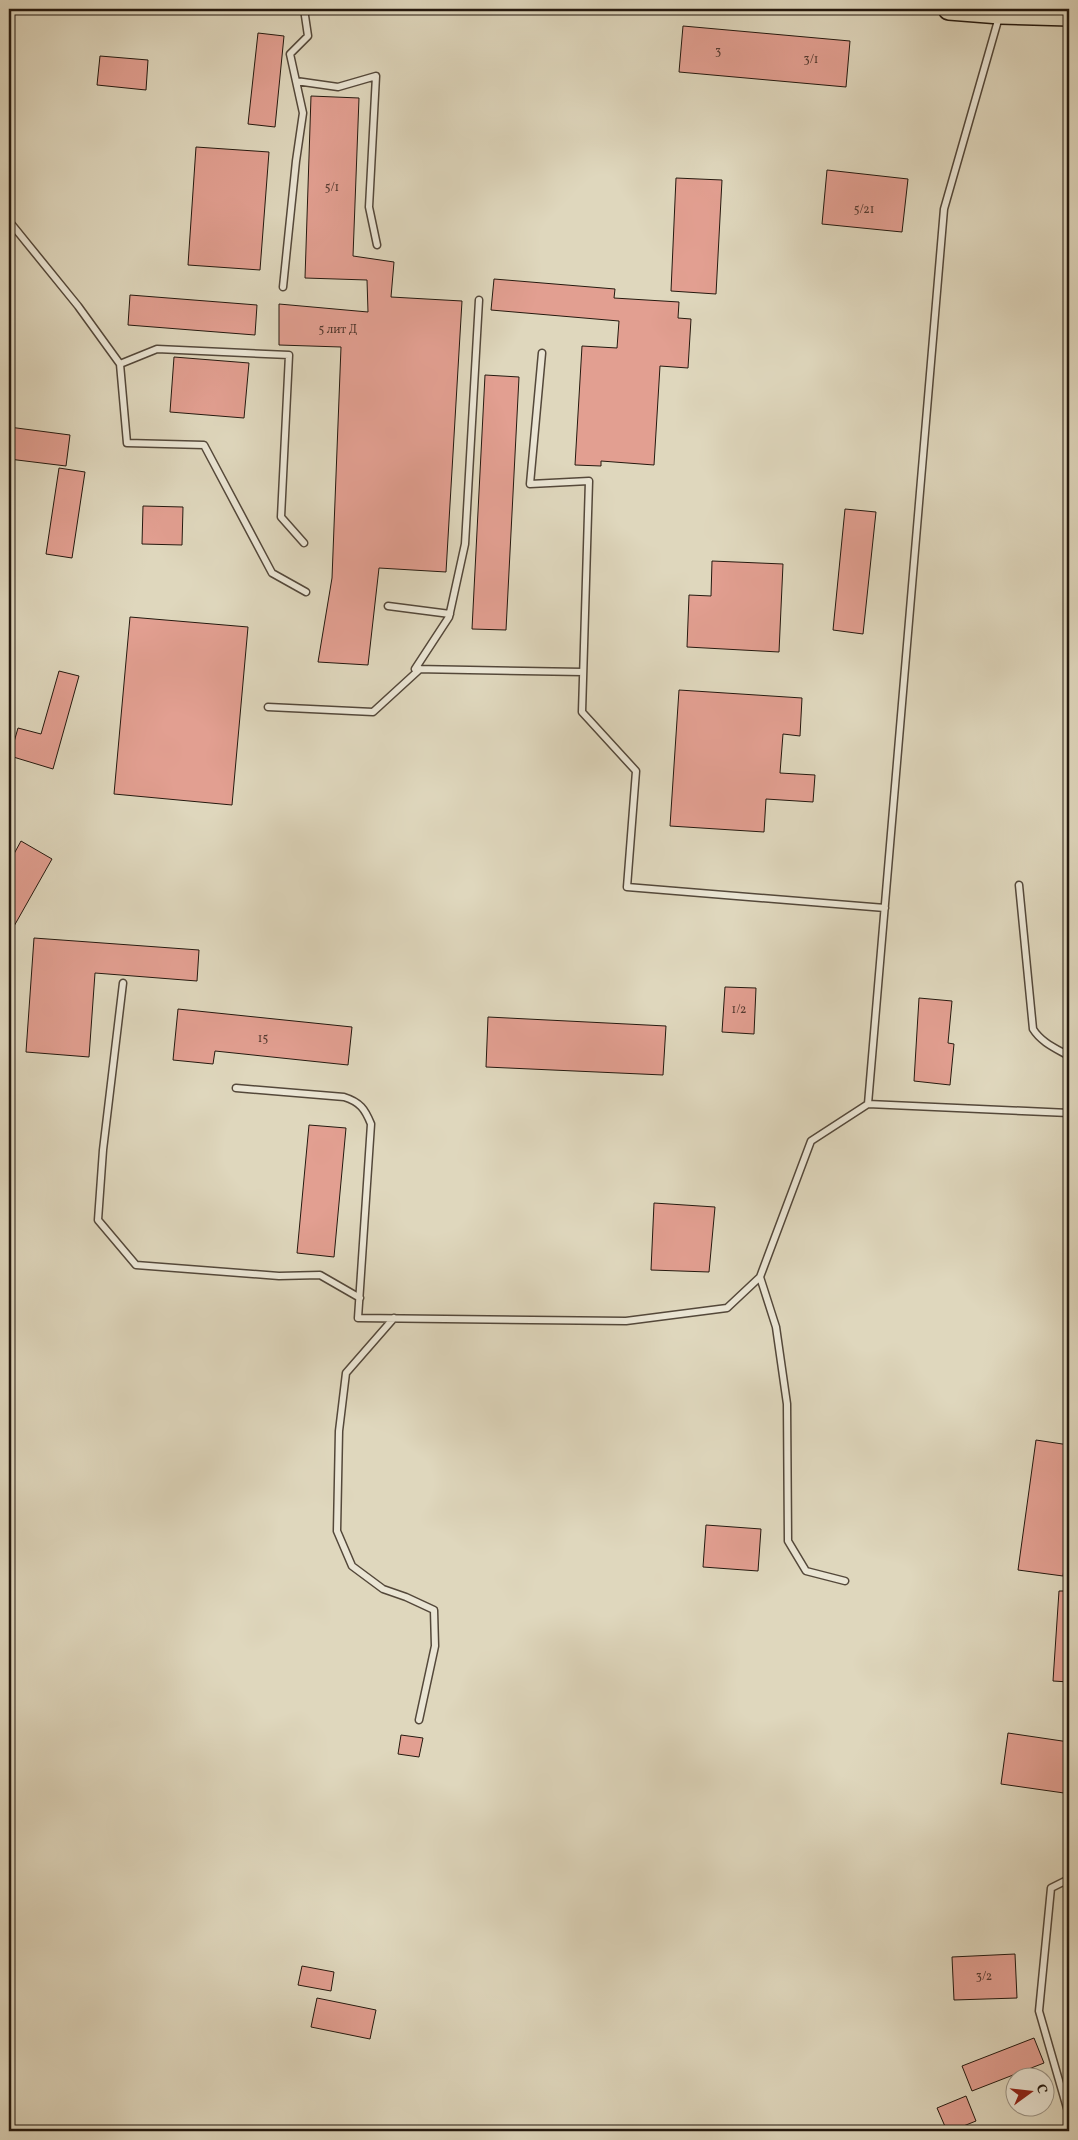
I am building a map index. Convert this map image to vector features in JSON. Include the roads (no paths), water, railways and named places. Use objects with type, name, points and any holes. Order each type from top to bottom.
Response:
[{"type":"main road","points":[[949,9],[1069,16]]},
{"type":"lane","points":[[283,287],[303,113],[290,54],[308,36],[304,9]]},
{"type":"lane","points":[[868,1104],[944,209],[1000,13]]},
{"type":"lane","points":[[296,81],[338,87],[376,76],[369,207],[376,245]]},
{"type":"lane","points":[[9,221],[78,306],[120,364],[127,443],[204,445],[272,573],[306,592]]},
{"type":"lane","points":[[479,300],[466,544],[450,614],[415,669],[583,672]]},
{"type":"lane","points":[[120,364],[157,349],[289,355],[281,517],[304,543]]},
{"type":"lane","points":[[542,352],[530,484],[589,481],[582,712],[636,771],[626,886],[885,908]]},
{"type":"lane","points":[[388,606],[450,614]]},
{"type":"lane","points":[[268,707],[374,712],[420,669]]},
{"type":"lane","points":[[1019,885],[1033,1029],[1044,1042],[1069,1056]]},
{"type":"lane","points":[[123,983],[103,1150],[98,1220],[136,1265],[279,1276],[320,1275],[360,1298]]},
{"type":"lane","points":[[236,1088],[344,1097],[364,1107],[371,1124],[358,1318],[626,1320],[727,1308],[760,1278],[811,1141],[868,1104],[1069,1113]]},
{"type":"lane","points":[[760,1278],[776,1327],[787,1404],[788,1541],[806,1572],[845,1582]]},
{"type":"lane","points":[[394,1318],[346,1373],[338,1431],[337,1531],[352,1566],[383,1590],[406,1597],[434,1610],[435,1646],[419,1720]]},
{"type":"lane","points":[[1069,1879],[1051,1888],[1039,2011],[1069,2114]]}]
